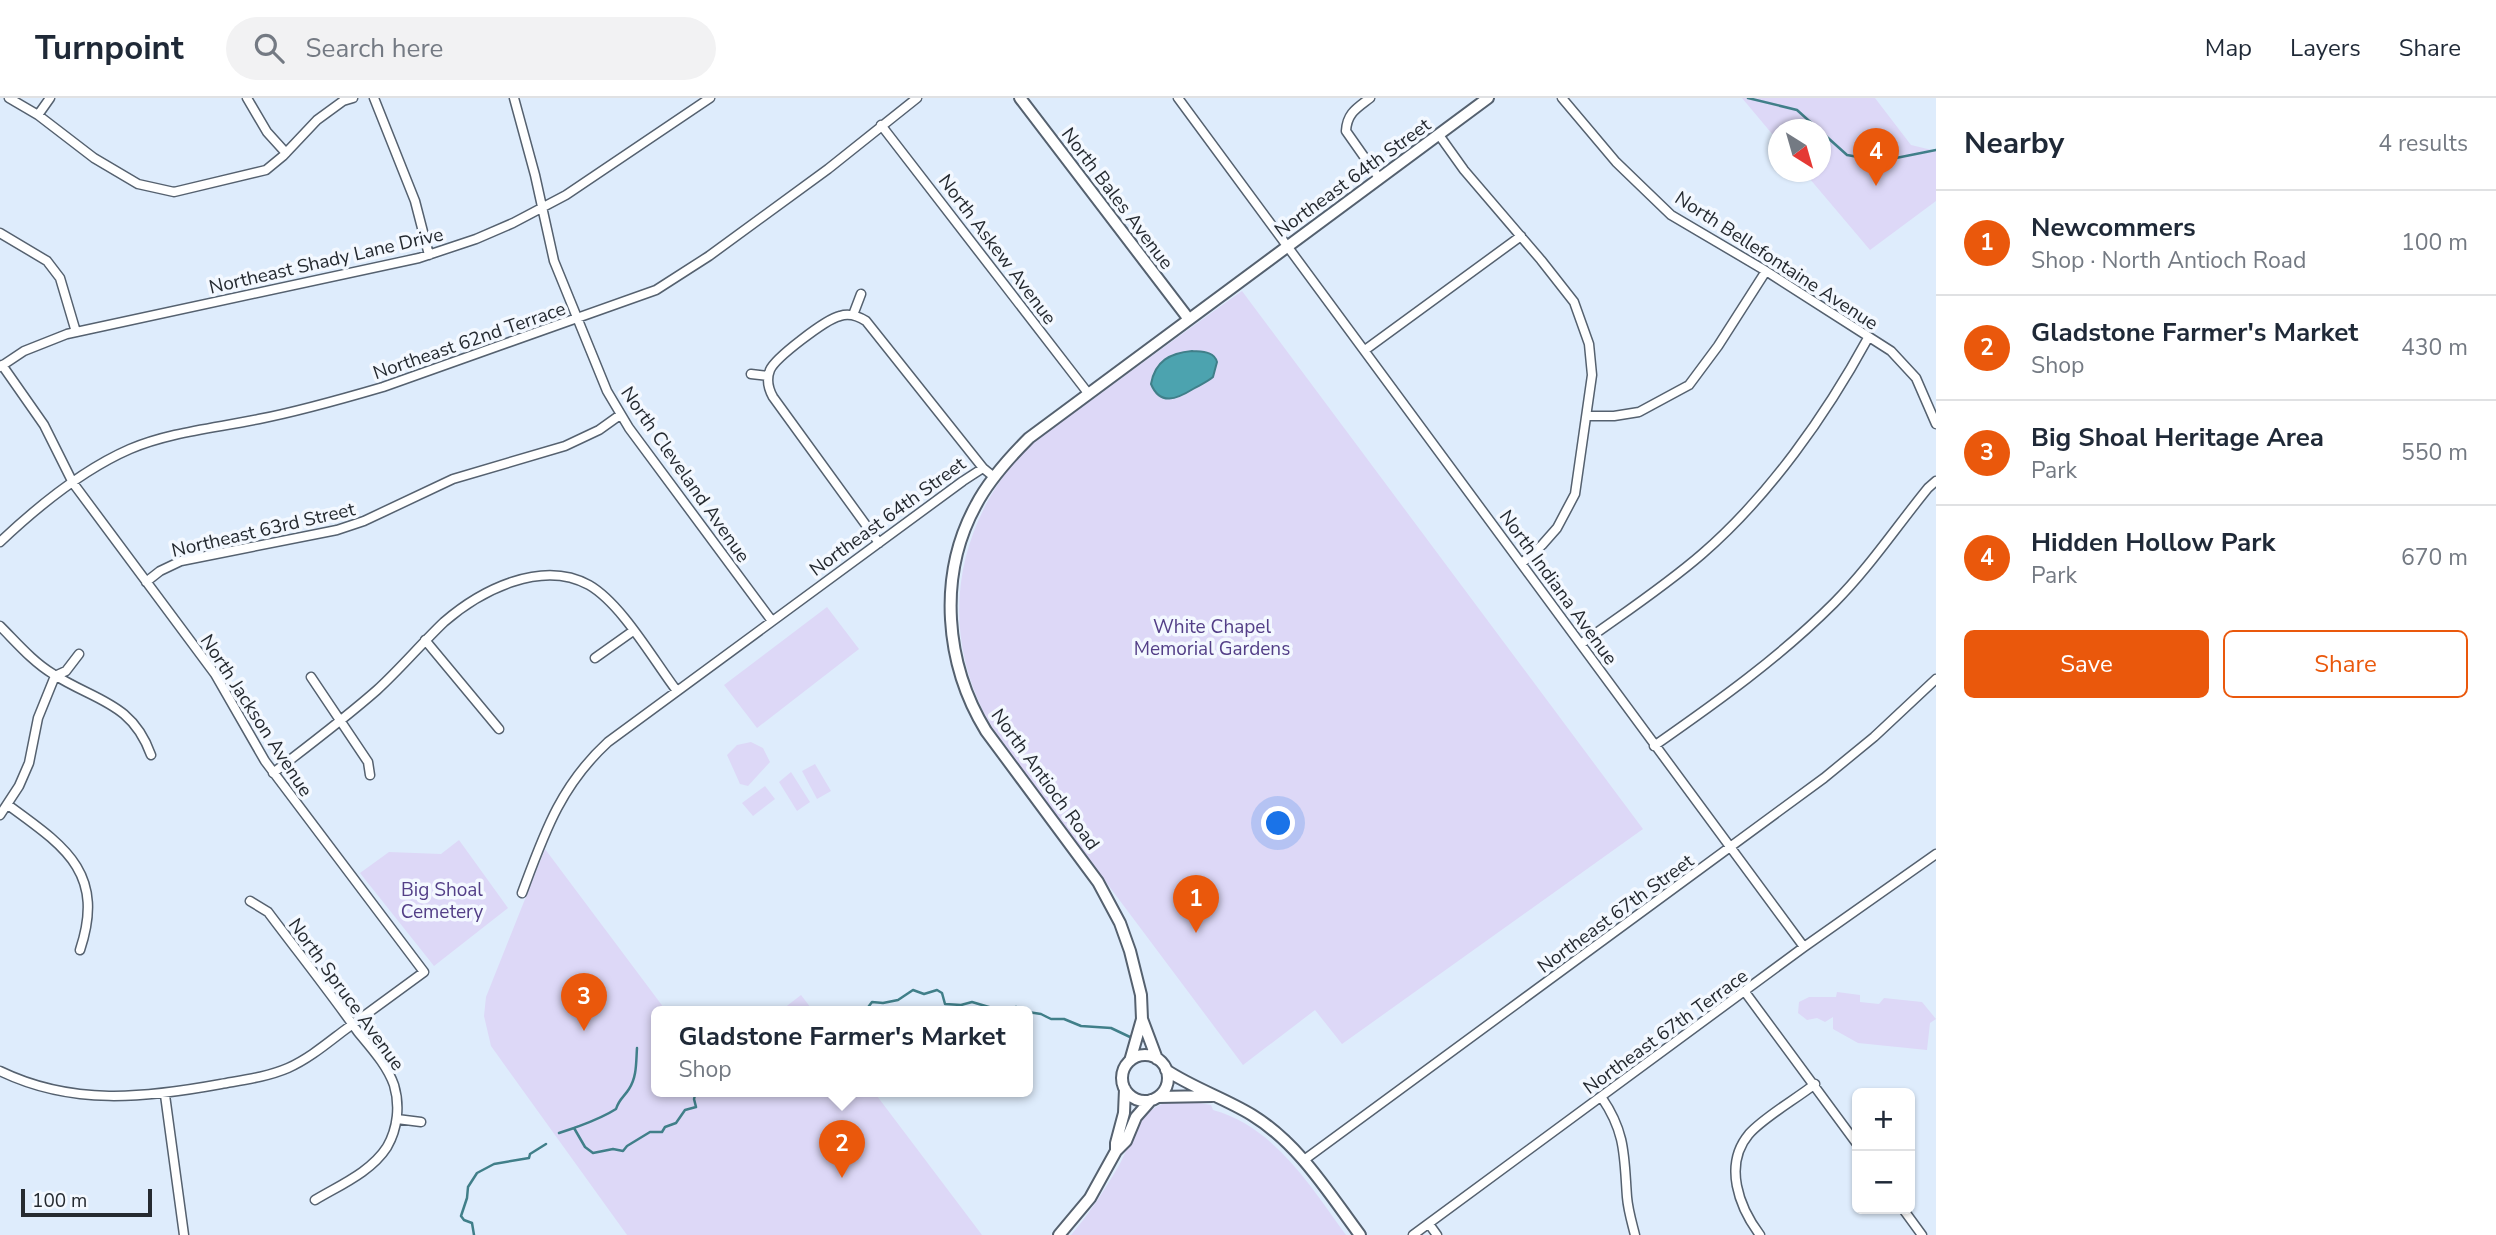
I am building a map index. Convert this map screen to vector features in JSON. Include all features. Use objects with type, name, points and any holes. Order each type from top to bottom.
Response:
[{"type":"street","points":[[9,98],[94,158],[138,184],[174,192],[266,170],[317,120],[343,101],[353,98]]},
{"type":"street","points":[[38,116],[50,98]]},
{"type":"street","points":[[247,98],[267,132],[286,153]]},
{"type":"street","points":[[374,98],[415,201],[429,254]]},
{"type":"street","name":"North Cleveland Avenue","points":[[514,98],[554,261],[607,391],[620,415],[772,621]]},
{"type":"street","name":"Northeast Shady Lane Drive","points":[[1,366],[45,341],[76,332],[429,254],[476,239],[541,209],[629,154],[709,98]]},
{"type":"street","name":"Northeast 62nd Terrace","points":[[0,542],[73,483],[107,460],[146,443],[338,400],[656,290],[709,256],[828,169],[917,98]]},
{"type":"street","name":"North Bales Avenue","points":[[1020,98],[1188,318]]},
{"type":"street","name":"North Indiana Avenue","points":[[1178,98],[1289,245],[1804,947]]},
{"type":"street","points":[[1370,98],[1350,113],[1346,131],[1379,178]]},
{"type":"street","name":"Northeast 64th Street","points":[[522,893],[563,795],[582,767],[608,742],[983,468],[994,478],[1029,438],[1488,98]]},
{"type":"street","name":"North Bellefontaine Avenue","points":[[1562,98],[1616,162],[1671,215],[1766,271],[1891,351],[1908,369],[1927,401],[1936,424]]},
{"type":"street","name":"North Askew Avenue","points":[[881,125],[1088,393]]},
{"type":"street","points":[[1439,135],[1458,162],[1566,291],[1583,322],[1591,360],[1587,416],[1575,494],[1557,528],[1522,563]]},
{"type":"street","points":[[0,233],[47,261],[60,278],[76,332]]},
{"type":"street","points":[[1365,350],[1521,236]]},
{"type":"street","points":[[1587,416],[1639,412],[1689,386],[1766,271]]},
{"type":"street","points":[[853,315],[861,294]]},
{"type":"street","points":[[879,543],[773,397],[768,386],[768,376],[777,360],[830,320],[842,315],[853,315],[866,321],[983,468]]},
{"type":"street","points":[[1581,644],[1702,554],[1738,519],[1835,396],[1868,338]]},
{"type":"street","name":"North Jackson Avenue","points":[[1,366],[44,425],[73,483],[215,674],[273,774],[424,972],[353,1024]]},
{"type":"street","points":[[751,374],[768,376]]},
{"type":"street","name":"Northeast 63rd Street","points":[[146,582],[160,571],[181,561],[337,530],[365,521],[453,478],[565,446],[599,430],[620,415]]},
{"type":"street","name":"North Antioch Road","points":[[994,478],[979,499],[968,523],[950,588],[953,638],[962,679],[986,731],[1110,901],[1130,951],[1141,995],[1142,1019],[1157,1059]]},
{"type":"street","points":[[1654,746],[1753,674],[1807,629],[1862,572],[1936,481]]},
{"type":"street","points":[[273,774],[377,690],[447,620],[479,598],[541,575],[565,576],[598,591],[615,607],[677,691]]},
{"type":"street","points":[[0,626],[34,660],[55,676],[122,711],[139,728],[151,755]]},
{"type":"street","points":[[595,658],[633,631]]},
{"type":"street","points":[[425,640],[499,729]]},
{"type":"street","points":[[0,815],[19,786],[29,763],[38,718],[55,676],[66,671],[79,654]]},
{"type":"street","points":[[311,677],[368,762],[370,775]]},
{"type":"street","name":"Northeast 67th Street","points":[[1304,1160],[1841,765],[1936,679]]},
{"type":"street","points":[[8,805],[52,837],[67,851],[81,872],[87,890],[89,915],[80,950]]},
{"type":"street","name":"Northeast 67th Terrace","points":[[1413,1235],[1804,947],[1936,854]]},
{"type":"street","name":"North Spruce Avenue","points":[[250,901],[268,912],[353,1024],[391,1078],[396,1093],[397,1119],[388,1145],[374,1163],[315,1200]]},
{"type":"street","points":[[1745,992],[1852,1137]]},
{"type":"street","name":"North Antioch Road","points":[[1130,1061],[1142,1019]]},
{"type":"street","points":[[1,1075],[82,1095],[165,1095],[274,1073],[302,1061],[353,1024]]},
{"type":"street","points":[[1116,1151],[1122,1124],[1125,1089],[1123,1073],[1130,1061],[1143,1056],[1157,1059],[1166,1070],[1183,1081],[1202,1088],[1212,1096],[1252,1115],[1279,1134],[1304,1160],[1360,1235]]},
{"type":"street","points":[[1059,1235],[1090,1198],[1116,1151],[1126,1141],[1136,1117],[1167,1084],[1166,1070]]},
{"type":"street","points":[[1760,1235],[1750,1223],[1740,1201],[1736,1178],[1738,1155],[1749,1135],[1815,1084]]},
{"type":"street","points":[[1125,1089],[1136,1099],[1212,1096]]},
{"type":"street","points":[[165,1095],[184,1235]]},
{"type":"street","points":[[1602,1098],[1614,1116],[1621,1137],[1628,1206],[1635,1235]]},
{"type":"street","points":[[397,1119],[421,1122]]},
{"type":"street","points":[[1907,1214],[1922,1235]]},
{"type":"street","points":[[1429,1224],[1437,1235]]},
{"type":"green space","points":[[1742,98],[1875,98],[1911,145],[1936,151],[1936,201],[1870,250],[1812,182],[1831,182],[1831,119],[1768,119],[1768,129]]},
{"type":"green space","name":"White Chapel Memorial Gardens","points":[[1242,291],[1643,829],[1342,1044],[1315,1010],[1243,1065],[991,726],[970,680],[962,646],[959,612],[969,546],[981,514],[998,484],[1020,455],[1046,431]]},
{"type":"green space","points":[[827,607],[859,649],[757,728],[724,685]]},
{"type":"green space","points":[[751,742],[763,748],[770,762],[748,786],[740,784],[727,755],[737,745]]},
{"type":"green space","points":[[815,764],[831,791],[817,799],[802,771]]},
{"type":"green space","points":[[791,772],[810,802],[797,811],[779,782]]},
{"type":"green space","points":[[765,786],[775,799],[753,816],[742,803]]},
{"type":"green space","name":"Big Shoal Cemetery","points":[[459,840],[508,908],[434,966],[360,873],[389,852],[441,854]]},
{"type":"green space","points":[[545,849],[663,1006],[651,1006],[651,1097],[878,1097],[982,1235],[627,1235],[491,1046],[484,1016],[486,997]]},
{"type":"green space","points":[[1837,992],[1860,995],[1860,1002],[1879,1004],[1884,998],[1922,1002],[1936,1019],[1930,1023],[1927,1050],[1858,1043],[1833,1029],[1833,1017],[1825,1022],[1817,1018],[1807,1020],[1798,1013],[1799,1002],[1809,997],[1836,997]]},
{"type":"green space","points":[[801,995],[809,1006],[787,1006]]},
{"type":"green space","points":[[1183,1100],[1211,1105],[1213,1110],[1235,1118],[1273,1144],[1305,1179],[1346,1235],[1071,1235],[1107,1185],[1143,1119],[1159,1105]]},
{"type":"water","points":[[1192,351],[1207,353],[1215,358],[1217,362],[1213,377],[1175,398],[1159,395],[1151,384],[1156,369],[1170,356]]},
{"type":"waterway","points":[[1748,98],[1797,110],[1847,155],[1881,161],[1936,150]]},
{"type":"waterway","points":[[869,1006],[872,1002],[898,1000],[913,990],[924,994],[937,990],[942,993],[945,1004],[961,1005],[972,1002],[986,1006]]},
{"type":"waterway","points":[[1033,1013],[1051,1019],[1064,1019],[1081,1026],[1111,1028],[1130,1037]]},
{"type":"waterway","points":[[574,1128],[616,1109],[633,1080],[637,1048]]},
{"type":"waterway","points":[[559,1133],[574,1128],[585,1147],[593,1153],[613,1149],[623,1151],[650,1132],[662,1132],[665,1127],[676,1123],[685,1110],[696,1107],[695,1097]]},
{"type":"waterway","points":[[474,1235],[472,1223],[461,1216],[468,1187],[477,1173],[494,1164],[529,1158],[530,1154],[546,1144]]},
{"type":"place","name":"Hidden Hollow Park","points":[[1876,186]]},
{"type":"place","name":"Newcommers","points":[[1196,933]]},
{"type":"place","name":"Big Shoal Heritage Area","points":[[584,1031]]},
{"type":"place","name":"Gladstone Farmer's Market","points":[[842,1178]]}]
